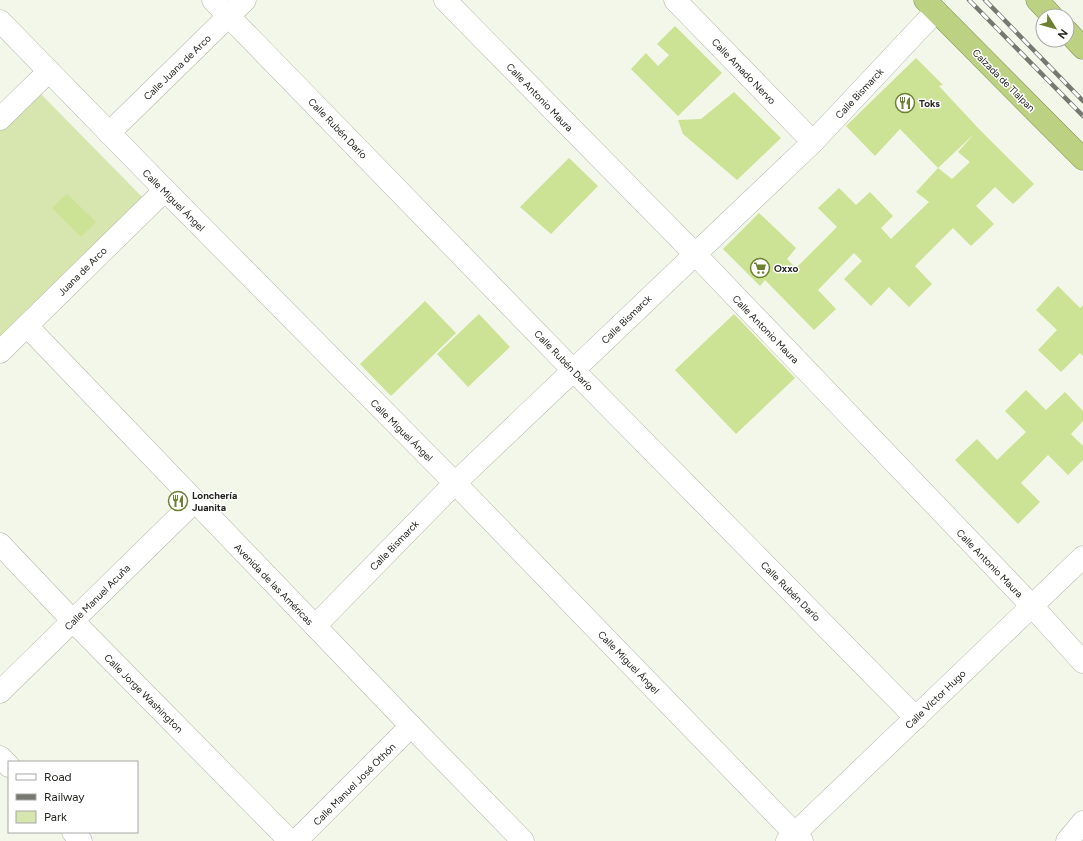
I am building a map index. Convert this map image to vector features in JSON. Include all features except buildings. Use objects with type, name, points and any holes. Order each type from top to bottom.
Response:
[{"type":"highway","points":[[1037,0],[1044,8]]},
{"type":"highway","name":"Calzada de Tlalpan","points":[[931,6],[1083,159]]},
{"type":"highway","points":[[1075,40],[1083,48]]},
{"type":"street","name":"Calle Rubén Darío","points":[[213,0],[916,718]]},
{"type":"street","name":"Calle Juana de Arco","points":[[109,133],[245,0]]},
{"type":"street","name":"Calle Antonio Maura","points":[[445,0],[695,254],[1032,606],[1083,662]]},
{"type":"street","name":"Calle Amado Nervo","points":[[675,0],[812,142]]},
{"type":"street","name":"Calle Bismarck","points":[[315,626],[455,483],[812,142],[931,6]]},
{"type":"street","name":"Calle Miguel Ángel","points":[[0,21],[455,483],[795,838]]},
{"type":"street","points":[[0,119],[49,71]]},
{"type":"street","name":"Juana de Arco","points":[[0,352],[165,190]]},
{"type":"street","name":"Avenida de las Américas","points":[[27,326],[523,841]]},
{"type":"street","name":"Calle Manuel Acuña","points":[[0,692],[195,501]]},
{"type":"street","name":"Calle Jorge Washington","points":[[0,544],[73,621],[290,841]]},
{"type":"street","name":"Calle Víctor Hugo","points":[[795,838],[1083,556]]},
{"type":"street","name":"Calle Manuel José Othón","points":[[296,841],[411,726]]},
{"type":"street","points":[[0,757],[8,765]]},
{"type":"street","points":[[1067,841],[1083,822]]},
{"type":"street","points":[[74,833],[82,841]]},
{"type":"green space","points":[[35,88],[143,198],[0,338],[0,124]]},
{"type":"railway","points":[[969,0],[1083,116]]},
{"type":"railway","points":[[985,0],[1083,101]]},
{"type":"place","name":"Toks","points":[[905,103]]},
{"type":"place","name":"Oxxo","points":[[760,268]]},
{"type":"place","name":"Lonchería Juanita","points":[[178,501]]}]
